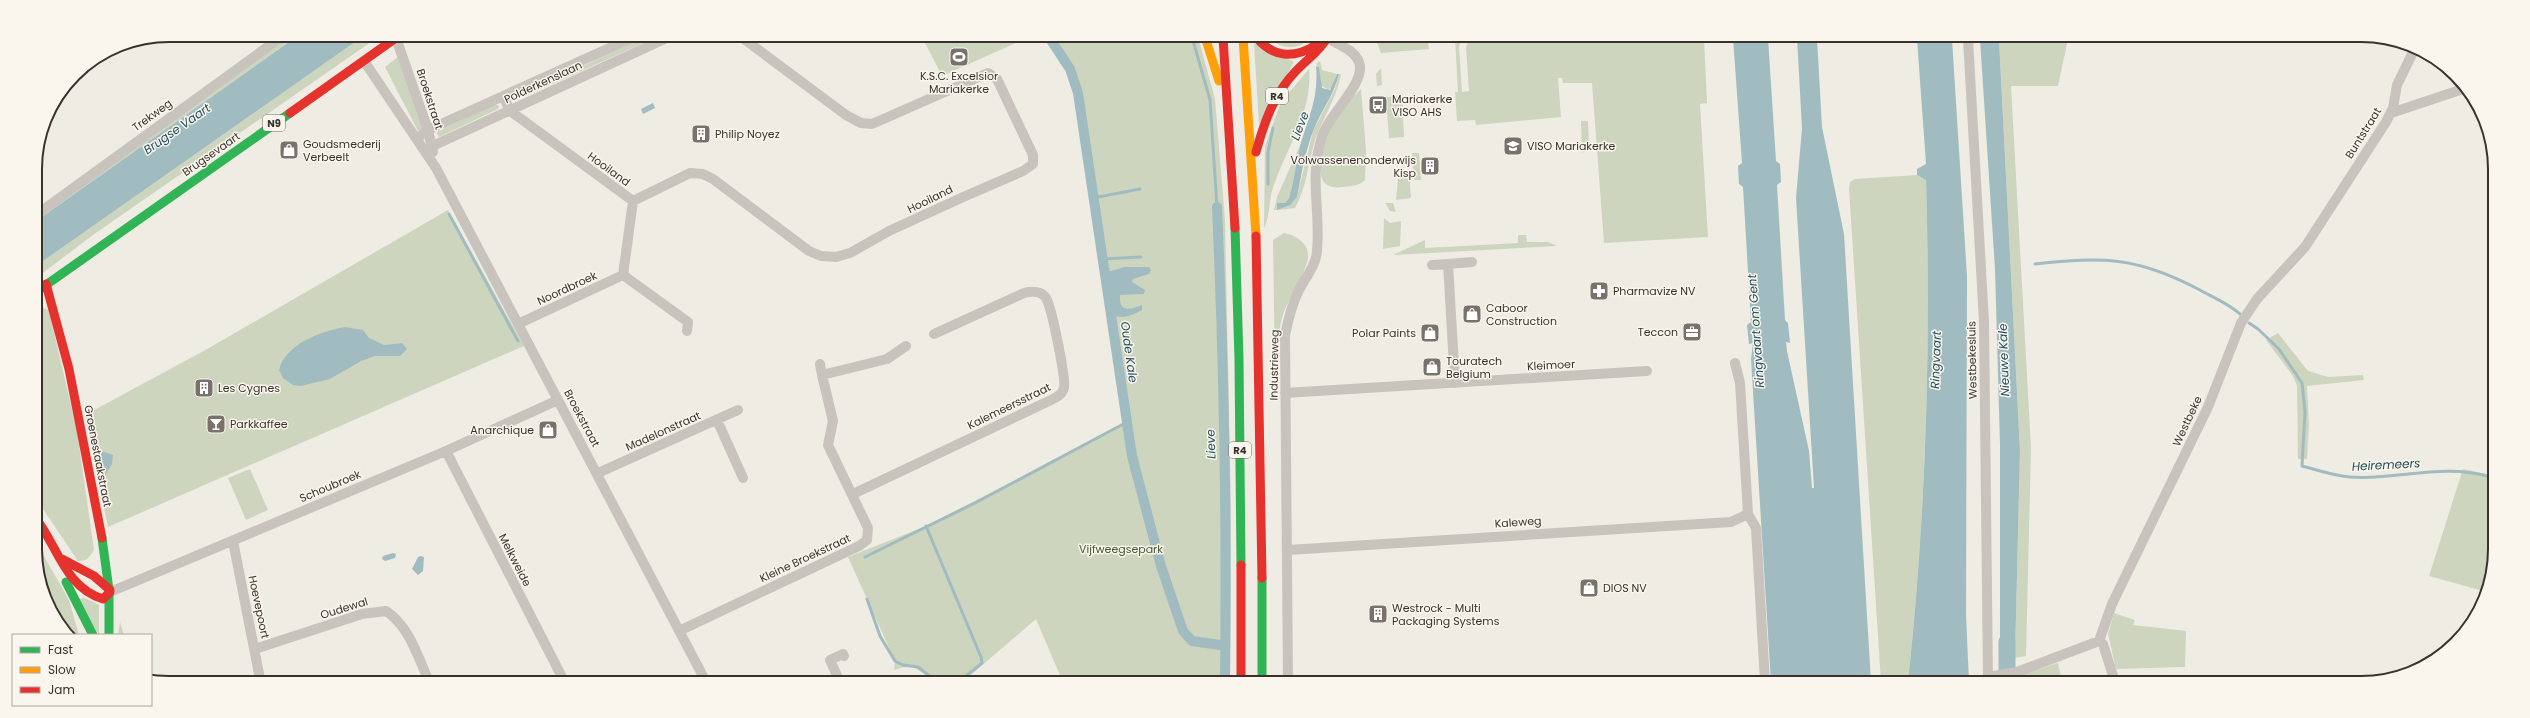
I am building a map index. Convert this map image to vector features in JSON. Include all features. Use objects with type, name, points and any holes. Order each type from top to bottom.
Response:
[{"type":"main road","name":"Brugsevaart","points":[[42,287],[391,42]]},
{"type":"main road","points":[[1207,42],[1230,120]]},
{"type":"main road","name":"R4","points":[[1223,42],[1230,120],[1237,267],[1242,507],[1241,676]]},
{"type":"main road","name":"Industrieweg","points":[[1243,42],[1252,169],[1262,425],[1262,676]]},
{"type":"main road","points":[[1261,42],[1270,51],[1286,56],[1303,54],[1321,42]]},
{"type":"main road","name":"R4","points":[[1252,169],[1263,125],[1277,96],[1294,72],[1323,46],[1325,42]]},
{"type":"main road","name":"Groenestaakstraat","points":[[46,284],[71,379],[110,592],[109,634]]},
{"type":"main road","points":[[42,528],[62,559],[74,584],[84,593],[103,599],[110,592],[102,578],[75,568],[62,559]]},
{"type":"main road","points":[[62,559],[66,584],[92,634]]},
{"type":"street","name":"Trekweg","points":[[42,211],[274,42]]},
{"type":"street","name":"Broekstraat","points":[[400,42],[428,130],[428,148],[436,168],[520,323],[558,400],[598,473],[704,676]]},
{"type":"street","name":"Polderkenslaan","points":[[417,139],[428,130],[623,42]]},
{"type":"street","name":"Polderkenslaan","points":[[428,148],[658,42]]},
{"type":"street","name":"Hooiland","points":[[509,110],[633,201],[690,173],[703,174],[810,251],[822,256],[836,257],[850,253],[961,198],[1023,172],[1033,164],[1032,155],[997,79],[988,74],[872,124],[861,123],[846,115],[748,42]]},
{"type":"street","name":"Industrieweg","points":[[1288,676],[1285,336],[1289,316],[1312,267],[1317,252],[1318,208],[1314,180],[1316,161],[1331,118],[1356,86],[1360,72],[1357,58],[1353,53],[1334,42]]},
{"type":"street","name":"Westbekesluis","points":[[1968,42],[1984,322],[1991,676]]},
{"type":"street","name":"Buntstraat","points":[[2319,226],[2391,113],[2397,85],[2412,53]]},
{"type":"street","name":"Broekstraat","points":[[364,61],[417,139],[428,148]]},
{"type":"street","points":[[2391,113],[2460,90]]},
{"type":"street","points":[[504,96],[509,110]]},
{"type":"street","points":[[633,201],[623,275],[690,324]]},
{"type":"street","name":"Westbeke","points":[[2099,641],[2112,604],[2208,407],[2241,323],[2256,299],[2304,247],[2319,226]]},
{"type":"street","points":[[1432,265],[1472,262]]},
{"type":"street","points":[[1448,264],[1455,383]]},
{"type":"street","name":"Noordbroek","points":[[520,323],[623,275]]},
{"type":"street","name":"Kalemeersstraat","points":[[853,494],[1051,400],[1064,390],[1065,378],[1051,314],[1046,298],[1039,293],[1031,291],[1024,293],[934,334]]},
{"type":"street","points":[[822,375],[888,359],[906,346]]},
{"type":"street","points":[[1735,363],[1740,383],[1748,514],[1756,528],[1765,676]]},
{"type":"street","name":"Kleine Broekstraat","points":[[681,630],[865,542],[868,536],[868,528],[853,494],[828,445],[833,421],[820,364]]},
{"type":"street","name":"Kleimoer","points":[[1285,393],[1648,371]]},
{"type":"street","name":"Schoubroek","points":[[110,592],[446,451],[558,400]]},
{"type":"street","name":"Madelonstraat","points":[[598,473],[738,410]]},
{"type":"street","points":[[717,420],[743,478]]},
{"type":"street","name":"Melkweide","points":[[446,451],[561,676]]},
{"type":"street","name":"Kaleweg","points":[[1288,550],[1731,522],[1748,514]]},
{"type":"street","name":"Hoevepoort","points":[[233,541],[260,676]]},
{"type":"street","name":"Oudewal","points":[[255,649],[362,614],[386,611],[396,617],[406,632],[427,676]]},
{"type":"street","points":[[2002,676],[2017,672],[2099,641],[2103,644],[2113,676]]},
{"type":"street","points":[[837,676],[830,660],[843,654],[844,656]]},
{"type":"green space","points":[[280,42],[289,42],[42,217],[42,215]]},
{"type":"green space","points":[[355,42],[371,42],[93,235],[42,273],[42,262]]},
{"type":"green space","points":[[633,42],[646,42],[526,96],[524,94]]},
{"type":"green space","name":"K.S.C. Excelsior Mariakerke","points":[[925,42],[1018,42],[942,76]]},
{"type":"green space","name":"Vijfweegsepark","points":[[1052,42],[1199,42],[1215,99],[1225,220],[1231,507],[1230,676],[1060,676],[1036,619],[970,676],[926,676],[910,667],[894,670],[895,661],[848,557],[926,526],[1127,422],[1078,93],[1070,69]]},
{"type":"green space","points":[[1274,42],[1302,42],[1303,44],[1288,47]]},
{"type":"green space","points":[[1377,42],[1428,42],[1429,49],[1381,53]]},
{"type":"green space","points":[[1455,42],[1460,42],[1459,46],[1462,92],[1469,91],[1466,47],[1468,42],[1704,42],[1707,103],[1700,104],[1708,237],[1604,243],[1592,83],[1563,83],[1562,78],[1558,78],[1561,117],[1476,125],[1475,120],[1457,121],[1455,92],[1458,92]]},
{"type":"green space","points":[[1999,42],[2067,42],[2058,86],[2011,86],[2031,448],[2026,656],[2015,658],[2020,451]]},
{"type":"green space","points":[[1254,43],[1294,62],[1259,125]]},
{"type":"green space","points":[[399,56],[425,130],[419,133],[385,67]]},
{"type":"green space","points":[[1320,61],[1322,70],[1337,74],[1332,87],[1328,90],[1321,85],[1319,67],[1316,64]]},
{"type":"green space","points":[[1381,68],[1382,85],[1377,86],[1376,74]]},
{"type":"green space","points":[[1309,69],[1307,101],[1297,131],[1277,176],[1272,191],[1268,217],[1264,228],[1265,146],[1281,102]]},
{"type":"green space","points":[[1339,74],[1341,75],[1339,84],[1315,140],[1305,183],[1299,200],[1295,208],[1279,210],[1280,207],[1284,207],[1297,197],[1313,131],[1335,89]]},
{"type":"green space","points":[[1361,89],[1366,150],[1365,180],[1352,186],[1330,186],[1323,181],[1320,171],[1321,159],[1328,133],[1338,114]]},
{"type":"green space","points":[[1402,96],[1404,137],[1389,138],[1386,97]]},
{"type":"green space","points":[[495,104],[499,106],[498,109],[439,137],[437,134],[437,132]]},
{"type":"green space","points":[[1581,121],[1588,121],[1589,148],[1582,153]]},
{"type":"green space","points":[[1305,134],[1289,198],[1285,203],[1278,203],[1277,210],[1274,210],[1277,197]]},
{"type":"green space","points":[[1412,153],[1419,153],[1421,180],[1414,180]]},
{"type":"green space","points":[[1409,169],[1411,198],[1396,200],[1398,179]]},
{"type":"green space","points":[[1917,175],[1926,180],[1928,306],[1926,431],[1919,557],[1909,676],[1881,676],[1849,189],[1850,182],[1855,179]]},
{"type":"green space","points":[[1385,203],[1393,203],[1396,212],[1390,211]]},
{"type":"green space","points":[[448,210],[524,346],[108,527],[85,415],[209,348]]},
{"type":"green space","points":[[1384,218],[1390,223],[1401,221],[1400,246],[1383,249]]},
{"type":"green space","points":[[1284,233],[1292,235],[1305,245],[1308,253],[1308,259],[1306,267],[1283,315],[1278,336],[1277,370],[1275,370],[1273,240]]},
{"type":"green space","points":[[1518,235],[1526,235],[1527,242],[1548,242],[1557,246],[1393,255],[1425,240],[1425,248],[1518,243]]},
{"type":"green space","points":[[42,307],[49,311],[77,431],[94,550],[88,558],[78,561],[42,507]]},
{"type":"green space","points":[[2278,333],[2308,371],[2328,377],[2363,375],[2364,380],[2307,386],[2309,425],[2307,459],[2298,459],[2297,386],[2293,376],[2266,340]]},
{"type":"green space","points":[[250,469],[268,510],[246,520],[228,478]]},
{"type":"green space","points":[[2463,469],[2488,474],[2487,566],[2481,590],[2429,576]]},
{"type":"green space","points":[[42,553],[69,600],[79,634],[75,634],[63,620],[55,605],[44,574]]},
{"type":"green space","points":[[85,598],[99,605],[99,634],[98,634],[77,599]]},
{"type":"green space","points":[[2114,613],[2135,620],[2133,625],[2186,631],[2185,667],[2116,669],[2108,634]]},
{"type":"green space","points":[[120,622],[124,634],[118,634]]},
{"type":"green space","points":[[2058,663],[2061,676],[2017,676]]},
{"type":"water","name":"Brugse Vaart","points":[[289,42],[355,42],[42,262],[42,217]]},
{"type":"water","name":"Ringvaart om Gent","points":[[1733,42],[1768,42],[1776,161],[1780,164],[1781,182],[1777,185],[1785,320],[1788,323],[1790,343],[1786,342],[1809,451],[1812,488],[1814,488],[1796,198],[1802,128],[1797,42],[1817,42],[1822,127],[1844,234],[1871,676],[1771,676],[1751,359],[1753,343],[1749,344],[1747,325],[1751,322],[1743,187],[1739,184],[1738,166],[1742,163]]},
{"type":"water","name":"Ringvaart","points":[[1917,42],[1952,42],[1967,276],[1966,615],[1969,676],[1909,676],[1919,557],[1926,431],[1928,306],[1926,180],[1917,175],[1917,169],[1926,164]]},
{"type":"water","points":[[1980,42],[1999,42],[2020,451],[2015,658],[2007,665],[2000,657],[2000,444],[1995,269]]},
{"type":"water","points":[[1316,66],[1319,67],[1322,88],[1330,90],[1337,74],[1339,74],[1335,88],[1313,131],[1297,197],[1290,205],[1277,210],[1277,203],[1285,203],[1291,192],[1300,147],[1312,108],[1316,88]]},
{"type":"water","points":[[653,103],[655,108],[643,114],[641,109]]},
{"type":"water","points":[[1125,267],[1149,267],[1151,270],[1149,274],[1133,279],[1132,282],[1145,290],[1144,294],[1120,295],[1121,305],[1123,307],[1129,309],[1142,305],[1142,310],[1130,315],[1119,317],[1110,314],[1104,273]]},
{"type":"water","points":[[345,327],[363,330],[369,338],[384,345],[402,343],[407,349],[400,356],[375,356],[361,361],[330,379],[301,386],[293,385],[283,378],[279,370],[283,361],[296,346],[306,340],[326,332]]},
{"type":"water","points":[[94,446],[101,451],[113,455],[112,464],[102,480]]},
{"type":"water","points":[[393,553],[396,554],[395,558],[385,561],[382,559],[383,556]]},
{"type":"water","points":[[418,557],[424,557],[423,571],[418,575],[412,569]]},
{"type":"waterway","name":"Oude Kale","points":[[1052,42],[1070,69],[1078,93],[1132,456],[1161,566],[1183,631],[1192,641],[1220,645]]},
{"type":"waterway","points":[[1193,42],[1210,100],[1217,207]]},
{"type":"waterway","points":[[1268,184],[1268,152],[1273,128]]},
{"type":"waterway","points":[[1093,198],[1140,189]]},
{"type":"waterway","name":"Lieve","points":[[1217,207],[1224,444],[1226,562],[1225,676]]},
{"type":"waterway","points":[[449,214],[518,341]]},
{"type":"waterway","points":[[1101,259],[1141,257]]},
{"type":"waterway","name":"Heiremeers","points":[[2035,264],[2080,260],[2100,260],[2137,265],[2156,270],[2176,278],[2225,303],[2240,314]]},
{"type":"waterway","name":"Heiremeers","points":[[2249,323],[2258,329],[2279,349],[2302,383],[2305,412],[2302,466],[2350,477],[2385,477],[2437,471],[2454,471],[2488,476]]},
{"type":"waterway","points":[[89,417],[94,446]]},
{"type":"waterway","points":[[865,557],[977,502],[1127,422]]},
{"type":"waterway","points":[[926,526],[981,657],[982,663],[966,676]]},
{"type":"waterway","points":[[867,599],[880,636],[895,661],[903,665],[918,667],[930,676]]},
{"type":"waterway","name":"Nieuwe Kale","points":[[2007,642],[2007,676]]},
{"type":"traffic: fast","points":[[42,288],[290,113]]},
{"type":"traffic: fast","points":[[1235,228],[1239,359],[1241,565]]},
{"type":"traffic: fast","points":[[102,538],[109,590],[109,634]]},
{"type":"traffic: fast","points":[[1262,578],[1262,676]]},
{"type":"traffic: fast","points":[[66,582],[92,634]]},
{"type":"traffic: slow","points":[[1207,42],[1219,81]]},
{"type":"traffic: slow","points":[[1243,42],[1256,236]]},
{"type":"traffic: jam","points":[[290,113],[390,42]]},
{"type":"traffic: jam","points":[[1223,42],[1235,228]]},
{"type":"traffic: jam","points":[[1261,42],[1269,49],[1284,54],[1300,53],[1316,45]]},
{"type":"traffic: jam","points":[[1256,152],[1266,120],[1281,90],[1295,72],[1325,42]]},
{"type":"traffic: jam","points":[[1256,236],[1262,578]]},
{"type":"traffic: jam","points":[[46,284],[69,369],[102,538]]},
{"type":"traffic: jam","points":[[42,528],[71,577],[80,586],[90,594],[103,599],[110,592]]},
{"type":"traffic: jam","points":[[62,559],[94,576],[110,590]]},
{"type":"traffic: jam","points":[[1241,565],[1241,676]]},
{"type":"place","name":"K.S.C. Excelsior Mariakerke","points":[[959,57]]},
{"type":"place","name":"Mariakerke VISO AHS","points":[[1378,105]]},
{"type":"place","name":"Philip Noyez","points":[[701,134]]},
{"type":"place","name":"VISO Mariakerke","points":[[1513,146]]},
{"type":"place","name":"Goudsmederij Verbeelt","points":[[289,150]]},
{"type":"place","name":"Volwassenenonderwijs Kisp","points":[[1430,166]]},
{"type":"place","name":"Pharmavize NV","points":[[1599,291]]},
{"type":"place","name":"Caboor Construction","points":[[1472,314]]},
{"type":"place","name":"Teccon","points":[[1692,332]]},
{"type":"place","name":"Polar Paints","points":[[1430,333]]},
{"type":"place","name":"Touratech Belgium","points":[[1432,367]]},
{"type":"place","name":"Les Cygnes","points":[[204,388]]},
{"type":"place","name":"Parkkaffee","points":[[216,424]]},
{"type":"place","name":"Anarchique","points":[[548,430]]},
{"type":"place","name":"DIOS NV","points":[[1589,588]]},
{"type":"place","name":"Westrock - Multi Packaging Systems","points":[[1378,614]]}]
